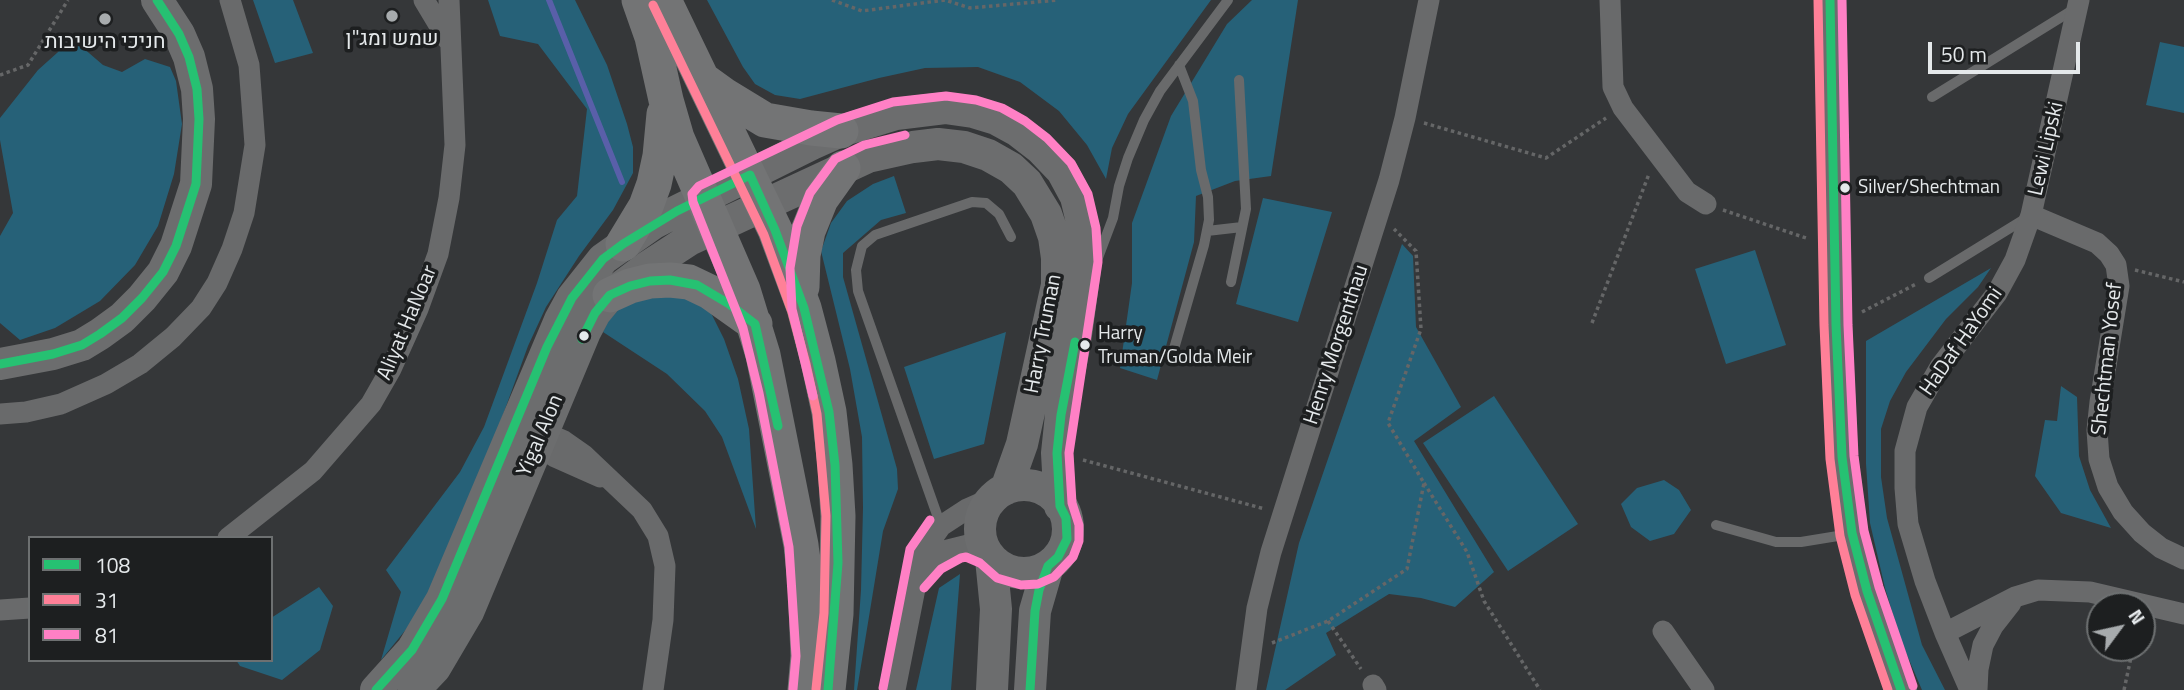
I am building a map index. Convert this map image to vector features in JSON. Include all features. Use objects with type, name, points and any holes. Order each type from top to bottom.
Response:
[{"type":"main road","points":[[639,0],[652,37],[677,138],[755,324],[771,390],[800,545],[808,608],[808,656],[804,690]]},
{"type":"main road","points":[[664,0],[757,190],[804,308],[829,412],[835,465],[838,563],[828,690]]},
{"type":"main road","points":[[703,79],[765,120],[841,131]]},
{"type":"main road","points":[[623,244],[646,206],[654,184],[666,100]]},
{"type":"main road","points":[[804,308],[803,269],[808,230],[821,199],[843,168]]},
{"type":"main road","points":[[610,295],[650,281],[689,282],[710,292],[755,324]]},
{"type":"street","points":[[0,364],[53,354],[82,345],[100,334],[122,318],[142,298],[163,272],[176,246],[196,184],[199,119],[197,89],[189,57],[179,34],[157,0]]},
{"type":"street","points":[[0,414],[26,412],[61,404],[106,384],[140,364],[173,337],[201,308],[217,283],[244,214],[255,145],[249,65],[230,0]]},
{"type":"street","name":"Aliyat HaNoar","points":[[424,0],[450,45]]},
{"type":"street","name":"Aliyat HaNoar","points":[[231,536],[313,471],[372,404],[418,309],[438,254],[449,198],[455,145],[449,0]]},
{"type":"street","name":"Henry Morgenthau","points":[[1246,690],[1257,608],[1283,514],[1379,213],[1405,118],[1429,0]]},
{"type":"street","points":[[1610,0],[1613,87],[1623,108],[1687,192],[1706,204]]},
{"type":"street","points":[[1830,0],[1836,325],[1842,457],[1852,533],[1867,592],[1901,690]]},
{"type":"street","name":"Lewi Lipski","points":[[2031,215],[2079,3]]},
{"type":"street","name":"Harry Truman","points":[[757,190],[841,131],[918,110],[945,108],[996,119],[1040,148],[1062,171],[1076,197],[1084,230],[1086,262],[1061,415],[1057,453],[1060,506]]},
{"type":"street","name":"Harry Truman","points":[[757,190],[843,168],[891,150],[938,144],[964,147],[988,155],[1011,168],[1027,183],[1046,214],[1054,237],[1057,285],[1022,443],[1000,493]]},
{"type":"street","name":"Yigal Alon","points":[[414,690],[435,668],[468,612],[531,435],[547,347],[572,298],[603,259],[654,223],[710,212],[757,190]]},
{"type":"street","name":"Yigal Alon","points":[[376,690],[412,650],[442,599],[595,313],[610,295],[689,240],[710,212]]},
{"type":"street","name":"Shechtman Yosef","points":[[2031,215],[2096,243],[2109,254],[2116,265],[2119,286],[2100,402],[2097,430],[2099,459],[2108,487],[2123,512],[2141,533],[2161,548],[2184,559]]},
{"type":"street","name":"HaDaf HaYomi","points":[[1970,690],[1945,633],[1908,524],[1905,451],[1917,407],[1940,367],[1997,293],[2015,260],[2031,215]]},
{"type":"street","points":[[531,435],[579,469],[608,479],[623,491],[658,536],[665,566],[663,620],[653,690]]},
{"type":"street","points":[[895,690],[915,580],[922,553],[941,526],[967,509],[1019,486],[1039,488],[1051,495],[1066,518],[1067,539],[1058,557],[1035,572],[1015,572],[1002,568],[989,556],[968,545],[948,550],[933,560],[915,580]]},
{"type":"street","points":[[992,690],[996,609],[989,556],[981,540],[980,527],[985,508],[1000,493]]},
{"type":"street","points":[[1030,690],[1035,611],[1048,566]]},
{"type":"street","points":[[1945,633],[2015,597],[2038,590],[2090,592],[2184,614]]},
{"type":"street","points":[[1978,690],[1978,669],[1983,645],[1993,626],[2015,597]]},
{"type":"street","points":[[0,610],[28,608]]},
{"type":"street","points":[[1663,631],[1704,690]]},
{"type":"lane","points":[[1082,294],[1105,242],[1119,186],[1144,120],[1160,91],[1227,0]]},
{"type":"lane","points":[[1932,97],[2079,3]]},
{"type":"lane","points":[[1171,359],[1207,231],[1208,197],[1200,170],[1193,101],[1179,65]]},
{"type":"lane","points":[[1231,282],[1246,209],[1239,80]]},
{"type":"lane","points":[[941,526],[858,291],[856,270],[862,246],[876,234],[972,202],[986,203],[999,214],[1011,237]]},
{"type":"lane","points":[[1929,278],[2031,215]]},
{"type":"lane","points":[[1207,231],[1242,227]]},
{"type":"lane","points":[[1716,526],[1776,542],[1801,542],[1852,533]]},
{"type":"path","points":[[0,75],[28,65],[68,0]]},
{"type":"path","points":[[832,0],[862,11],[945,0],[970,8],[1058,0]]},
{"type":"path","points":[[1405,118],[1546,158],[1623,108]]},
{"type":"path","points":[[1592,323],[1657,153]]},
{"type":"path","points":[[1706,204],[1834,247]]},
{"type":"path","points":[[1379,213],[1416,251],[1421,329],[1388,423],[1467,552],[1484,601],[1540,690]]},
{"type":"path","points":[[2116,265],[2184,282]]},
{"type":"path","points":[[1836,325],[1929,278]]},
{"type":"path","points":[[1057,453],[1283,514]]},
{"type":"path","points":[[1250,651],[1328,621],[1407,569],[1424,483]]},
{"type":"path","points":[[1328,621],[1374,688]]},
{"type":"path","points":[[2124,690],[2130,662]]},
{"type":"shaded area","points":[[253,0],[293,0],[313,53],[275,63]]},
{"type":"shaded area","points":[[488,0],[575,0],[607,65],[627,124],[633,147],[633,173],[613,210],[546,307],[528,346],[484,467],[445,559],[417,616],[381,660],[401,592],[386,570],[460,472],[484,427],[557,220],[577,196],[587,109],[538,44],[500,36]]},
{"type":"shaded area","points":[[707,0],[1211,0],[1128,114],[1112,148],[1106,179],[1087,145],[1059,111],[1020,82],[978,67],[925,68],[800,99],[775,95],[755,84]]},
{"type":"shaded area","points":[[1252,0],[1298,0],[1271,176],[1235,181],[1196,196],[1194,242],[1157,380],[1120,368],[1132,283],[1132,223],[1171,116],[1227,24]]},
{"type":"shaded area","points":[[2160,42],[2184,47],[2184,113],[2146,105]]},
{"type":"shaded area","points":[[67,44],[82,47],[103,65],[122,72],[145,59],[170,67],[176,81],[182,124],[174,174],[158,226],[135,265],[100,301],[55,328],[20,340],[0,323],[0,236],[13,213],[0,140],[0,118],[38,70]]},
{"type":"shaded area","points":[[894,176],[906,213],[881,220],[843,253],[843,277],[897,469],[898,489],[883,531],[857,690],[854,690],[861,590],[862,437],[850,369],[821,251],[831,223],[847,201],[873,184]]},
{"type":"shaded area","points":[[1263,198],[1332,212],[1298,322],[1236,304]]},
{"type":"shaded area","points":[[1402,244],[1413,256],[1416,327],[1461,407],[1414,441],[1494,572],[1455,607],[1421,598],[1389,594],[1326,633],[1336,655],[1285,690],[1266,690],[1299,543]]},
{"type":"shaded area","points":[[1755,250],[1786,345],[1726,364],[1695,269]]},
{"type":"shaded area","points":[[1991,268],[1978,287],[1946,319],[1906,372],[1890,401],[1881,429],[1881,477],[1887,518],[1922,645],[1945,690],[1922,690],[1901,641],[1870,523],[1866,464],[1866,341]]},
{"type":"shaded area","points":[[670,288],[710,311],[724,339],[738,379],[749,429],[756,529],[722,437],[705,411],[667,374],[603,332],[608,321],[623,305]]},
{"type":"shaded area","points":[[1006,332],[984,444],[934,459],[904,367]]},
{"type":"shaded area","points":[[2061,386],[2077,397],[2079,456],[2090,490],[2111,528],[2061,513],[2035,476],[2045,420],[2057,421]]},
{"type":"shaded area","points":[[1494,396],[1578,524],[1508,571],[1423,443]]},
{"type":"shaded area","points":[[1664,480],[1679,490],[1691,510],[1674,534],[1650,541],[1631,527],[1621,504],[1637,488]]},
{"type":"shaded area","points":[[960,574],[951,690],[916,690],[939,588]]},
{"type":"shaded area","points":[[319,587],[333,606],[320,650],[282,680],[240,666],[237,662],[273,662],[273,617]]},
{"type":"waterway","points":[[549,0],[622,182]]},
{"type":"transit line","name":"108","points":[[0,364],[53,354],[82,345],[100,334],[122,318],[142,298],[163,272],[176,246],[196,184],[199,119],[197,89],[189,57],[179,34],[157,0]]},
{"type":"transit line","name":"31","points":[[1818,0],[1824,325],[1830,459],[1840,536],[1855,595],[1888,690]]},
{"type":"transit line","name":"108","points":[[1830,0],[1836,325],[1842,457],[1852,533],[1867,591],[1901,690]]},
{"type":"transit line","name":"81","points":[[1842,0],[1848,325],[1854,456],[1864,531],[1879,587],[1913,686]]},
{"type":"transit line","name":"31","points":[[653,5],[764,235],[792,312],[806,364],[817,414],[826,516],[824,613],[816,689]]},
{"type":"transit line","name":"81","points":[[793,689],[796,656],[789,547],[759,393],[743,328],[692,194],[699,186],[837,120],[893,102],[946,96],[976,100],[1002,108],[1047,138],[1071,163],[1088,194],[1096,228],[1098,262],[1069,453],[1072,503],[1079,525],[1079,541],[1073,557],[1054,577],[1038,584],[1021,585],[997,578],[980,563],[966,557],[961,558],[941,569],[924,588]]},
{"type":"transit line","name":"81","points":[[813,396],[792,309],[790,268],[797,226],[810,193],[835,159],[864,145],[905,135]]},
{"type":"transit line","name":"108","points":[[376,690],[412,650],[442,599],[547,347],[572,298],[603,259],[623,244],[677,211],[750,175],[775,230],[804,308],[829,412],[835,465],[838,563],[828,690]]},
{"type":"transit line","name":"108","points":[[582,339],[595,313],[610,295],[650,281],[670,280],[697,285],[755,324],[778,426]]},
{"type":"transit line","name":"108","points":[[1030,690],[1035,611],[1039,590],[1048,566],[1058,557],[1067,539],[1066,518],[1060,506],[1057,453],[1061,415],[1075,342]]},
{"type":"transit line","name":"81","points":[[883,688],[910,549],[930,520]]},
{"type":"place","name":"שמש ומג\"ן","points":[[392,16]]},
{"type":"place","name":"חניכי הישיבות","points":[[105,19]]},
{"type":"place","name":"Silver/Shechtman","points":[[1845,188]]},
{"type":"place","name":"Harry Truman/Golda Meir","points":[[1085,345]]}]
